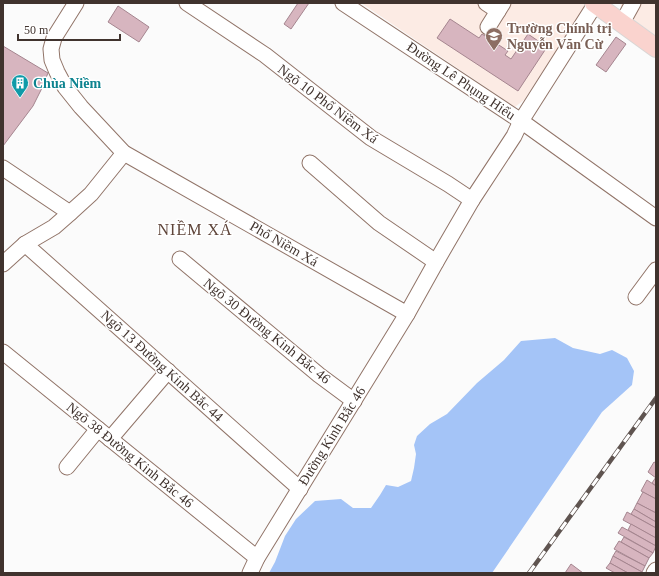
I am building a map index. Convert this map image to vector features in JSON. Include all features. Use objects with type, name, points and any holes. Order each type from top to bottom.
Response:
[{"type":"main road","name":"Đường Lê Phụng Hiểu","points":[[595,3],[656,48]]},
{"type":"street","name":"Phố Niềm Xá","points":[[76,3],[54,38],[51,49],[52,60],[65,87],[86,113],[124,153],[407,314]]},
{"type":"street","name":"Ngõ 10 Phố Niềm Xá","points":[[187,3],[265,55],[371,138],[472,200]]},
{"type":"street","name":"Đường Lê Phụng Hiểu","points":[[343,3],[521,121],[595,3]]},
{"type":"street","points":[[622,23],[633,3]]},
{"type":"street","points":[[488,27],[496,6]]},
{"type":"street","points":[[407,314],[472,200],[505,151],[521,121],[656,218]]},
{"type":"street","points":[[3,264],[25,244],[54,226],[91,194],[124,153]]},
{"type":"street","points":[[310,164],[379,223],[436,262]]},
{"type":"street","points":[[3,168],[70,213]]},
{"type":"street","name":"Ngõ 13 Đường Kinh Bắc 44","points":[[25,244],[300,489]]},
{"type":"street","name":"Ngõ 30 Đường Kinh Bắc 46","points":[[180,259],[319,375],[354,400]]},
{"type":"street","points":[[636,297],[656,270]]},
{"type":"street","name":"Đường Kinh Bắc 46","points":[[250,573],[257,558],[407,314]]},
{"type":"street","name":"Ngõ 38 Đường Kinh Bắc 46","points":[[3,352],[257,558]]},
{"type":"street","points":[[110,439],[168,371]]},
{"type":"street","points":[[67,467],[98,429]]},
{"type":"shaded area","name":"Trường Chính trị Nguyễn Văn Cừ","points":[[361,3],[588,3],[524,100],[515,107]]},
{"type":"shaded area","points":[[620,3],[656,3],[655,35],[623,12]]},
{"type":"water","points":[[555,338],[573,348],[600,354],[612,350],[627,358],[634,371],[632,385],[602,412],[492,573],[269,573],[285,536],[296,519],[315,501],[341,499],[353,508],[371,508],[386,485],[398,487],[411,481],[416,454],[414,445],[417,436],[430,424],[447,414],[477,383],[504,360],[521,341]]},
{"type":"building","points":[[298,3],[309,3],[291,29],[284,24]]},
{"type":"building","points":[[118,6],[149,27],[139,42],[108,22]]},
{"type":"building","points":[[450,19],[479,38],[482,34],[508,51],[505,55],[511,59],[528,34],[547,47],[518,91],[437,38]]},
{"type":"building","points":[[616,37],[626,44],[606,72],[596,65]]},
{"type":"building","name":"Chùa Niềm","points":[[3,46],[48,73],[33,106],[3,146]]},
{"type":"building","points":[[654,462],[656,463],[656,478],[648,472]]},
{"type":"building","points":[[656,477],[656,486],[652,483]]},
{"type":"building","points":[[647,480],[656,486],[656,499],[641,491]]},
{"type":"building","points":[[643,492],[656,499],[656,513],[637,503]]},
{"type":"building","points":[[637,503],[656,513],[656,522],[634,509]]},
{"type":"building","points":[[634,509],[656,522],[656,528],[631,514]]},
{"type":"building","points":[[627,512],[656,528],[656,538],[623,520]]},
{"type":"building","points":[[631,524],[656,538],[656,546],[628,530]]},
{"type":"building","points":[[622,527],[656,546],[653,553],[618,533]]},
{"type":"building","points":[[624,537],[653,553],[649,558],[621,542]]},
{"type":"building","points":[[619,541],[649,558],[645,566],[614,549]]},
{"type":"building","points":[[616,551],[645,566],[642,572],[613,556]]},
{"type":"building","points":[[613,556],[642,572],[628,573],[610,563]]},
{"type":"building","points":[[610,563],[628,573],[615,573],[606,568]]},
{"type":"building","points":[[571,564],[583,573],[565,573]]},
{"type":"railway","points":[[529,573],[656,398]]},
{"type":"place","name":"Trường Chính trị Nguyễn Văn Cừ","points":[[494,51]]},
{"type":"place","name":"Chùa Niềm","points":[[20,98]]},
{"type":"district","name":"NIỀM XÁ","points":[[195,229]]}]
